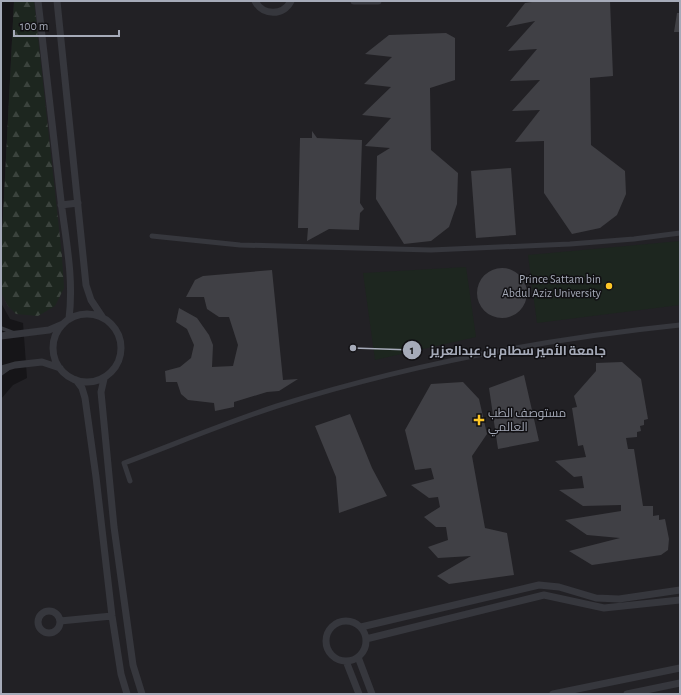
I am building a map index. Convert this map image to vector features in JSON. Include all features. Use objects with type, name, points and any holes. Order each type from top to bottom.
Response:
[{"type":"street","points":[[38,1],[61,205],[71,270],[72,294],[69,319]]},
{"type":"street","points":[[57,1],[86,285],[91,300],[103,318]]},
{"type":"street","points":[[255,1],[260,8],[273,13],[285,8],[292,2]]},
{"type":"street","points":[[354,1],[378,1]]},
{"type":"street","points":[[61,205],[78,203]]},
{"type":"street","points":[[152,236],[240,244],[431,250],[570,244],[634,239],[680,232]]},
{"type":"street","points":[[104,379],[86,382],[76,380],[67,375],[60,368],[54,357],[53,345],[56,334],[63,324],[69,319],[80,315],[92,314],[103,318],[111,324],[117,332],[120,341],[121,351],[118,361],[113,370],[104,379],[101,392],[114,527],[133,665],[142,694]]},
{"type":"street","points":[[1,336],[49,330],[63,324]]},
{"type":"street","points":[[130,481],[124,463],[230,422],[326,392],[431,366],[522,347],[610,333],[680,325]]},
{"type":"street","points":[[1,369],[15,365],[42,362],[60,368]]},
{"type":"street","points":[[76,380],[85,398],[112,616],[121,674],[127,694]]},
{"type":"street","points":[[102,528],[114,527]]},
{"type":"street","points":[[361,627],[366,639],[366,646],[358,657],[346,661],[340,660],[330,652],[327,639],[328,633],[332,627],[343,621],[349,621],[361,627],[539,584],[559,587],[596,598],[620,599],[680,590]]},
{"type":"street","points":[[366,639],[544,594],[604,608],[680,600]]},
{"type":"street","points":[[60,621],[112,616]]},
{"type":"street","points":[[358,657],[372,694]]},
{"type":"street","points":[[346,661],[359,694]]},
{"type":"street","points":[[553,694],[680,668]]},
{"type":"street","points":[[627,694],[680,683]]},
{"type":"lane","points":[[1,328],[15,334]]},
{"type":"lane","points":[[1,374],[15,365]]},
{"type":"shaded area","points":[[14,1],[680,1],[680,694],[1,694],[1,399],[13,385],[27,378],[23,323],[10,319],[1,303],[1,255]]},
{"type":"green space","points":[[14,1],[34,1],[62,256],[64,288],[55,306],[38,316],[16,314],[8,306],[1,292],[1,255]]},
{"type":"green space","points":[[680,241],[680,305],[537,323],[528,255]]},
{"type":"green space","points":[[466,267],[476,337],[375,360],[363,273]]},
{"type":"building","points":[[539,1],[610,1],[613,76],[590,78],[591,145],[625,171],[626,194],[617,215],[600,228],[572,234],[544,193],[544,141],[515,142],[540,110],[512,111],[540,80],[510,81],[537,49],[508,51],[535,21],[506,27],[525,3]]},
{"type":"building","points":[[677,13],[680,13],[680,32],[674,32]]},
{"type":"building","points":[[446,33],[455,38],[455,80],[430,88],[431,150],[458,173],[457,204],[449,227],[431,241],[404,244],[376,199],[377,156],[390,148],[365,146],[391,118],[362,115],[391,87],[364,84],[392,57],[365,54],[389,35]]},
{"type":"building","points":[[312,131],[317,138],[362,140],[360,203],[364,209],[360,213],[359,230],[329,229],[307,241],[308,228],[298,228],[300,138],[312,138]]},
{"type":"building","points":[[511,168],[516,235],[476,238],[471,171]]},
{"type":"building","points":[[497,268],[507,268],[520,275],[527,288],[527,298],[520,311],[507,318],[497,318],[488,314],[481,307],[477,298],[477,288],[481,279],[488,272]]},
{"type":"building","points":[[272,270],[283,380],[298,379],[279,391],[267,392],[234,402],[234,407],[215,411],[214,403],[188,400],[181,394],[177,382],[166,382],[165,371],[180,367],[191,358],[194,345],[187,329],[176,322],[179,308],[197,318],[209,335],[213,345],[212,367],[233,366],[238,345],[229,317],[219,317],[207,309],[204,297],[186,297],[195,280],[203,276]]},
{"type":"building","points":[[622,362],[641,379],[648,419],[644,420],[644,425],[640,426],[641,431],[637,432],[637,437],[626,438],[628,449],[634,449],[643,506],[653,506],[653,516],[659,515],[659,520],[665,519],[669,539],[668,550],[661,555],[592,565],[569,551],[620,538],[587,535],[565,520],[621,511],[621,505],[583,506],[559,490],[584,488],[582,476],[574,477],[555,461],[586,457],[583,445],[578,446],[572,408],[577,407],[574,396],[596,371],[596,363]]},
{"type":"building","points":[[524,375],[539,441],[498,449],[489,388]]},
{"type":"building","points":[[463,382],[479,399],[487,434],[472,456],[485,528],[507,533],[514,575],[449,584],[437,576],[471,556],[438,558],[428,547],[448,540],[446,527],[436,527],[424,517],[440,507],[438,497],[429,498],[411,485],[434,479],[431,468],[415,470],[405,430],[431,384]]},
{"type":"building","points":[[350,414],[372,468],[387,496],[339,513],[336,477],[315,426]]},
{"type":"place","name":"Prince Sattam bin Abdul Aziz University","points":[[609,286]]},
{"type":"place","name":"جامعة الأمير سطام بن عبدالعزيز","points":[[353,348]]},
{"type":"place","name":"مستوصف الطب العالمي","points":[[479,420]]}]
